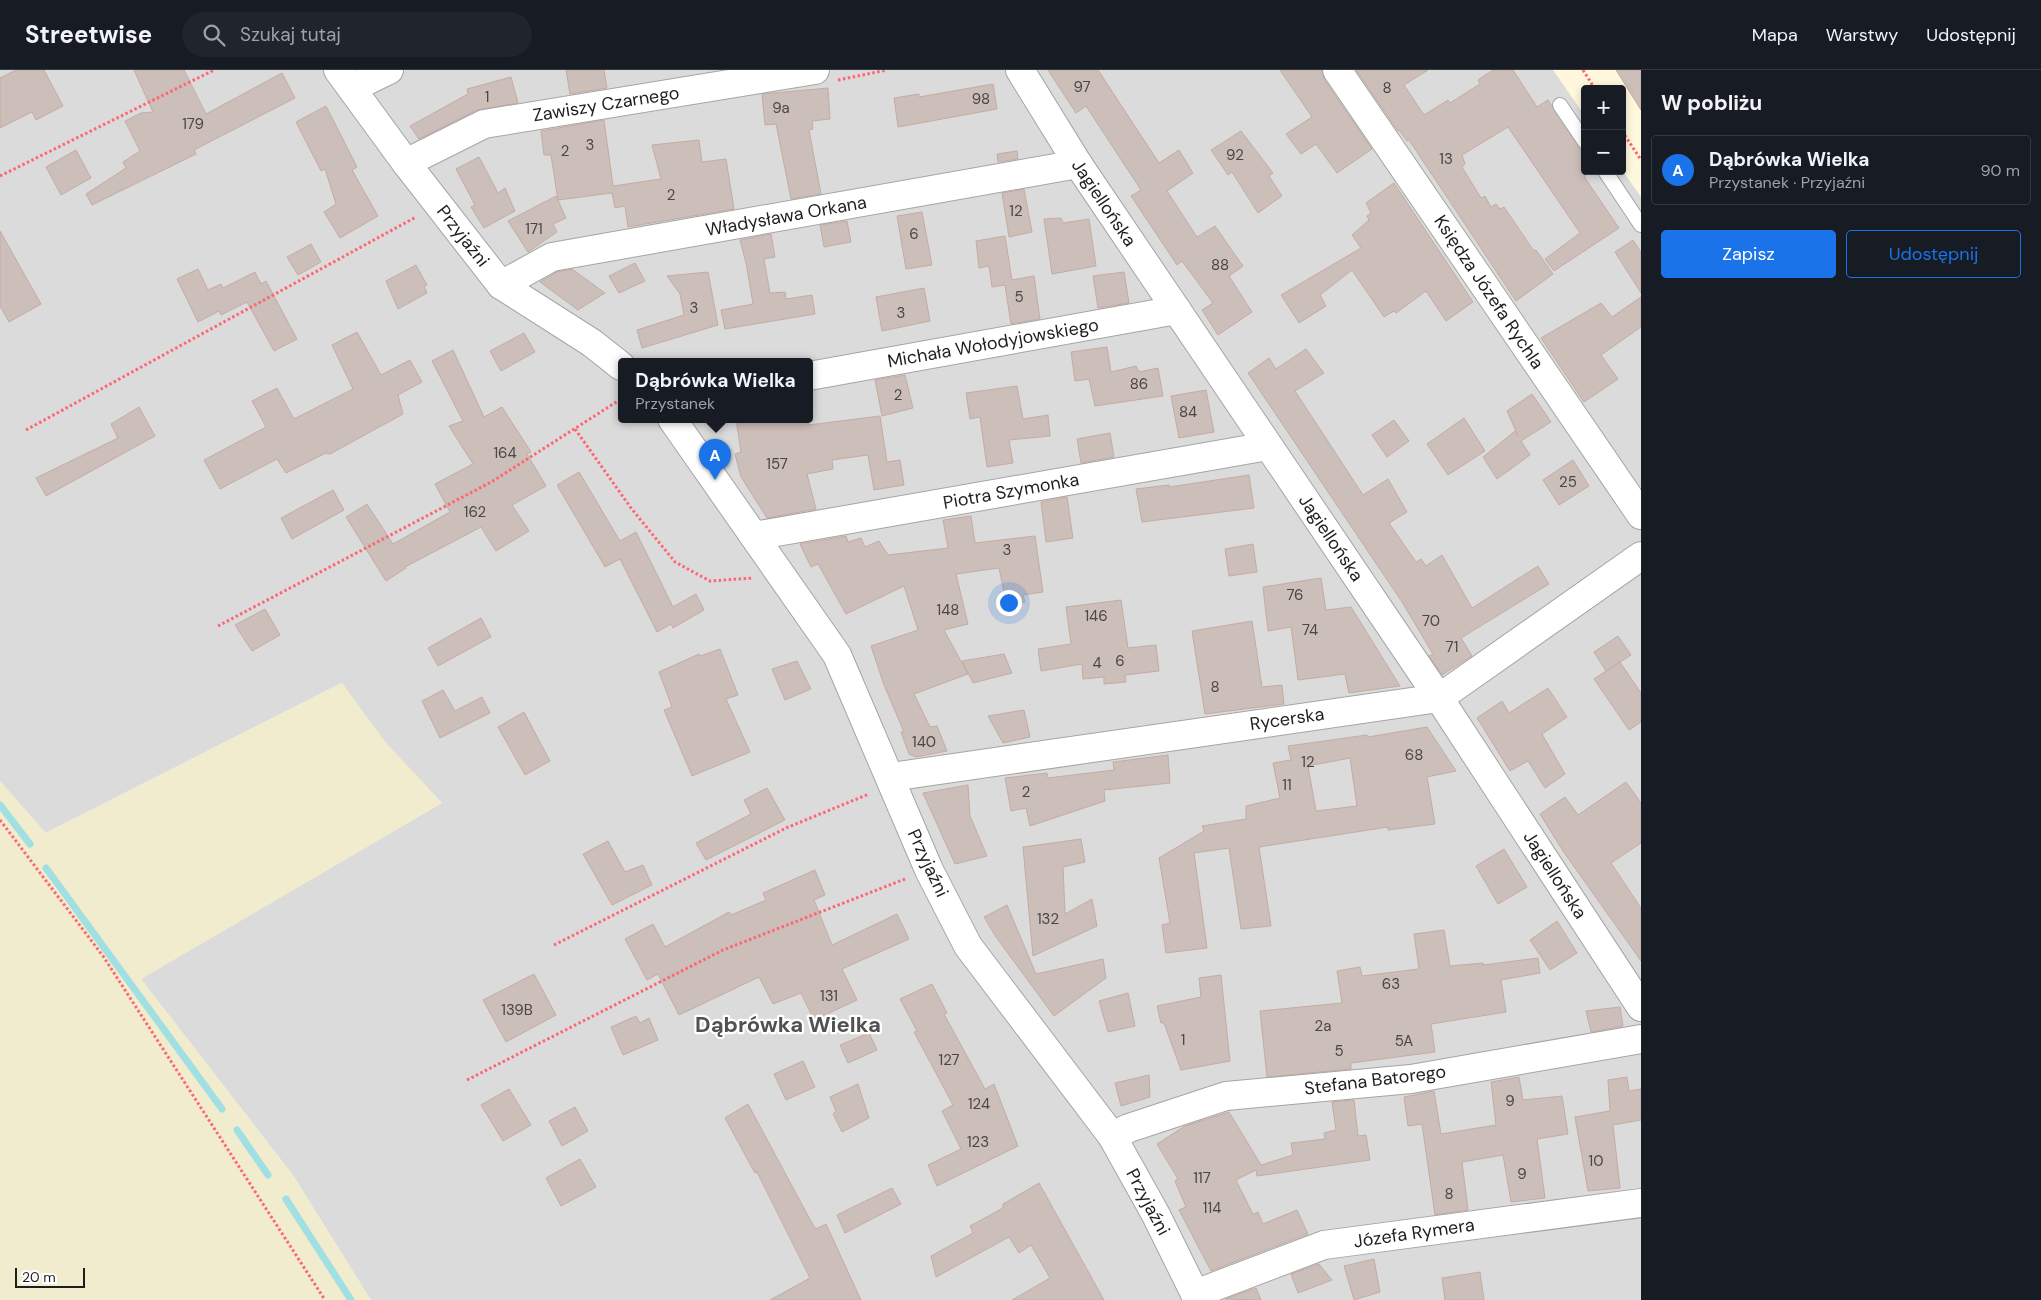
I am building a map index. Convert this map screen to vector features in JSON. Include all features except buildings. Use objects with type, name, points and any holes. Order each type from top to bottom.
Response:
[{"type":"street","points":[[345,79],[389,70]]},
{"type":"street","name":"Zawiszy Czarnego","points":[[406,164],[484,124],[814,70]]},
{"type":"street","name":"Jagiellońska","points":[[1020,70],[1078,164],[1439,698],[1641,1007]]},
{"type":"street","name":"Księdza Józefa Rychla","points":[[1337,70],[1641,514]]},
{"type":"street","name":"Przyjaźni","points":[[345,79],[406,164],[501,285],[592,343],[618,364]]},
{"type":"street","name":"Władysława Orkana","points":[[501,285],[552,257],[1078,164]]},
{"type":"street","name":"Michała Wołodyjowskiego","points":[[813,375],[1176,310]]},
{"type":"street","name":"Przyjaźni","points":[[675,423],[837,655],[929,870],[968,946],[1112,1136],[1156,1215],[1196,1297]]},
{"type":"street","name":"Piotra Szymonka","points":[[754,536],[1268,446]]},
{"type":"street","name":"Rycerska","points":[[892,781],[1439,698],[1641,556]]},
{"type":"street","name":"Stefana Batorego","points":[[1112,1136],[1129,1128],[1226,1096],[1411,1079],[1641,1038]]},
{"type":"street","name":"Józefa Rymera","points":[[1196,1297],[1324,1245],[1641,1202]]},
{"type":"lane","points":[[1560,105],[1581,136]]},
{"type":"lane","points":[[1608,175],[1641,225]]},
{"type":"path","points":[[0,176],[214,70]]},
{"type":"path","points":[[1583,70],[1592,85]]},
{"type":"path","points":[[1626,137],[1641,160]]},
{"type":"path","points":[[26,430],[438,204]]},
{"type":"path","points":[[218,626],[493,482],[618,402]]},
{"type":"path","points":[[575,429],[631,508],[675,562],[710,581],[782,576]]},
{"type":"path","points":[[554,945],[786,828],[892,781]]},
{"type":"path","points":[[0,820],[103,956],[325,1300]]},
{"type":"path","points":[[467,1080],[723,950],[929,870]]},
{"type":"shaded area","points":[[0,70],[1641,70],[1641,1300],[371,1300],[293,1175],[141,979],[442,803],[386,743],[341,683],[45,833],[0,781]]},
{"type":"shaded area","points":[[1553,70],[1641,70],[1641,197],[1626,175],[1626,85],[1581,85],[1581,110]]},
{"type":"shaded area","points":[[342,683],[386,743],[442,803],[141,979],[293,1175],[371,1300],[0,1300],[0,781],[46,833]]},
{"type":"waterway","points":[[0,805],[30,844]]},
{"type":"waterway","points":[[46,868],[222,1109]]},
{"type":"waterway","points":[[237,1130],[268,1175]]},
{"type":"waterway","points":[[286,1199],[351,1300]]},
{"type":"place","name":"Dąbrówka Wielka","points":[[715,480]]},
{"type":"district","name":"Dąbrówka Wielka","points":[[788,1024]]}]
